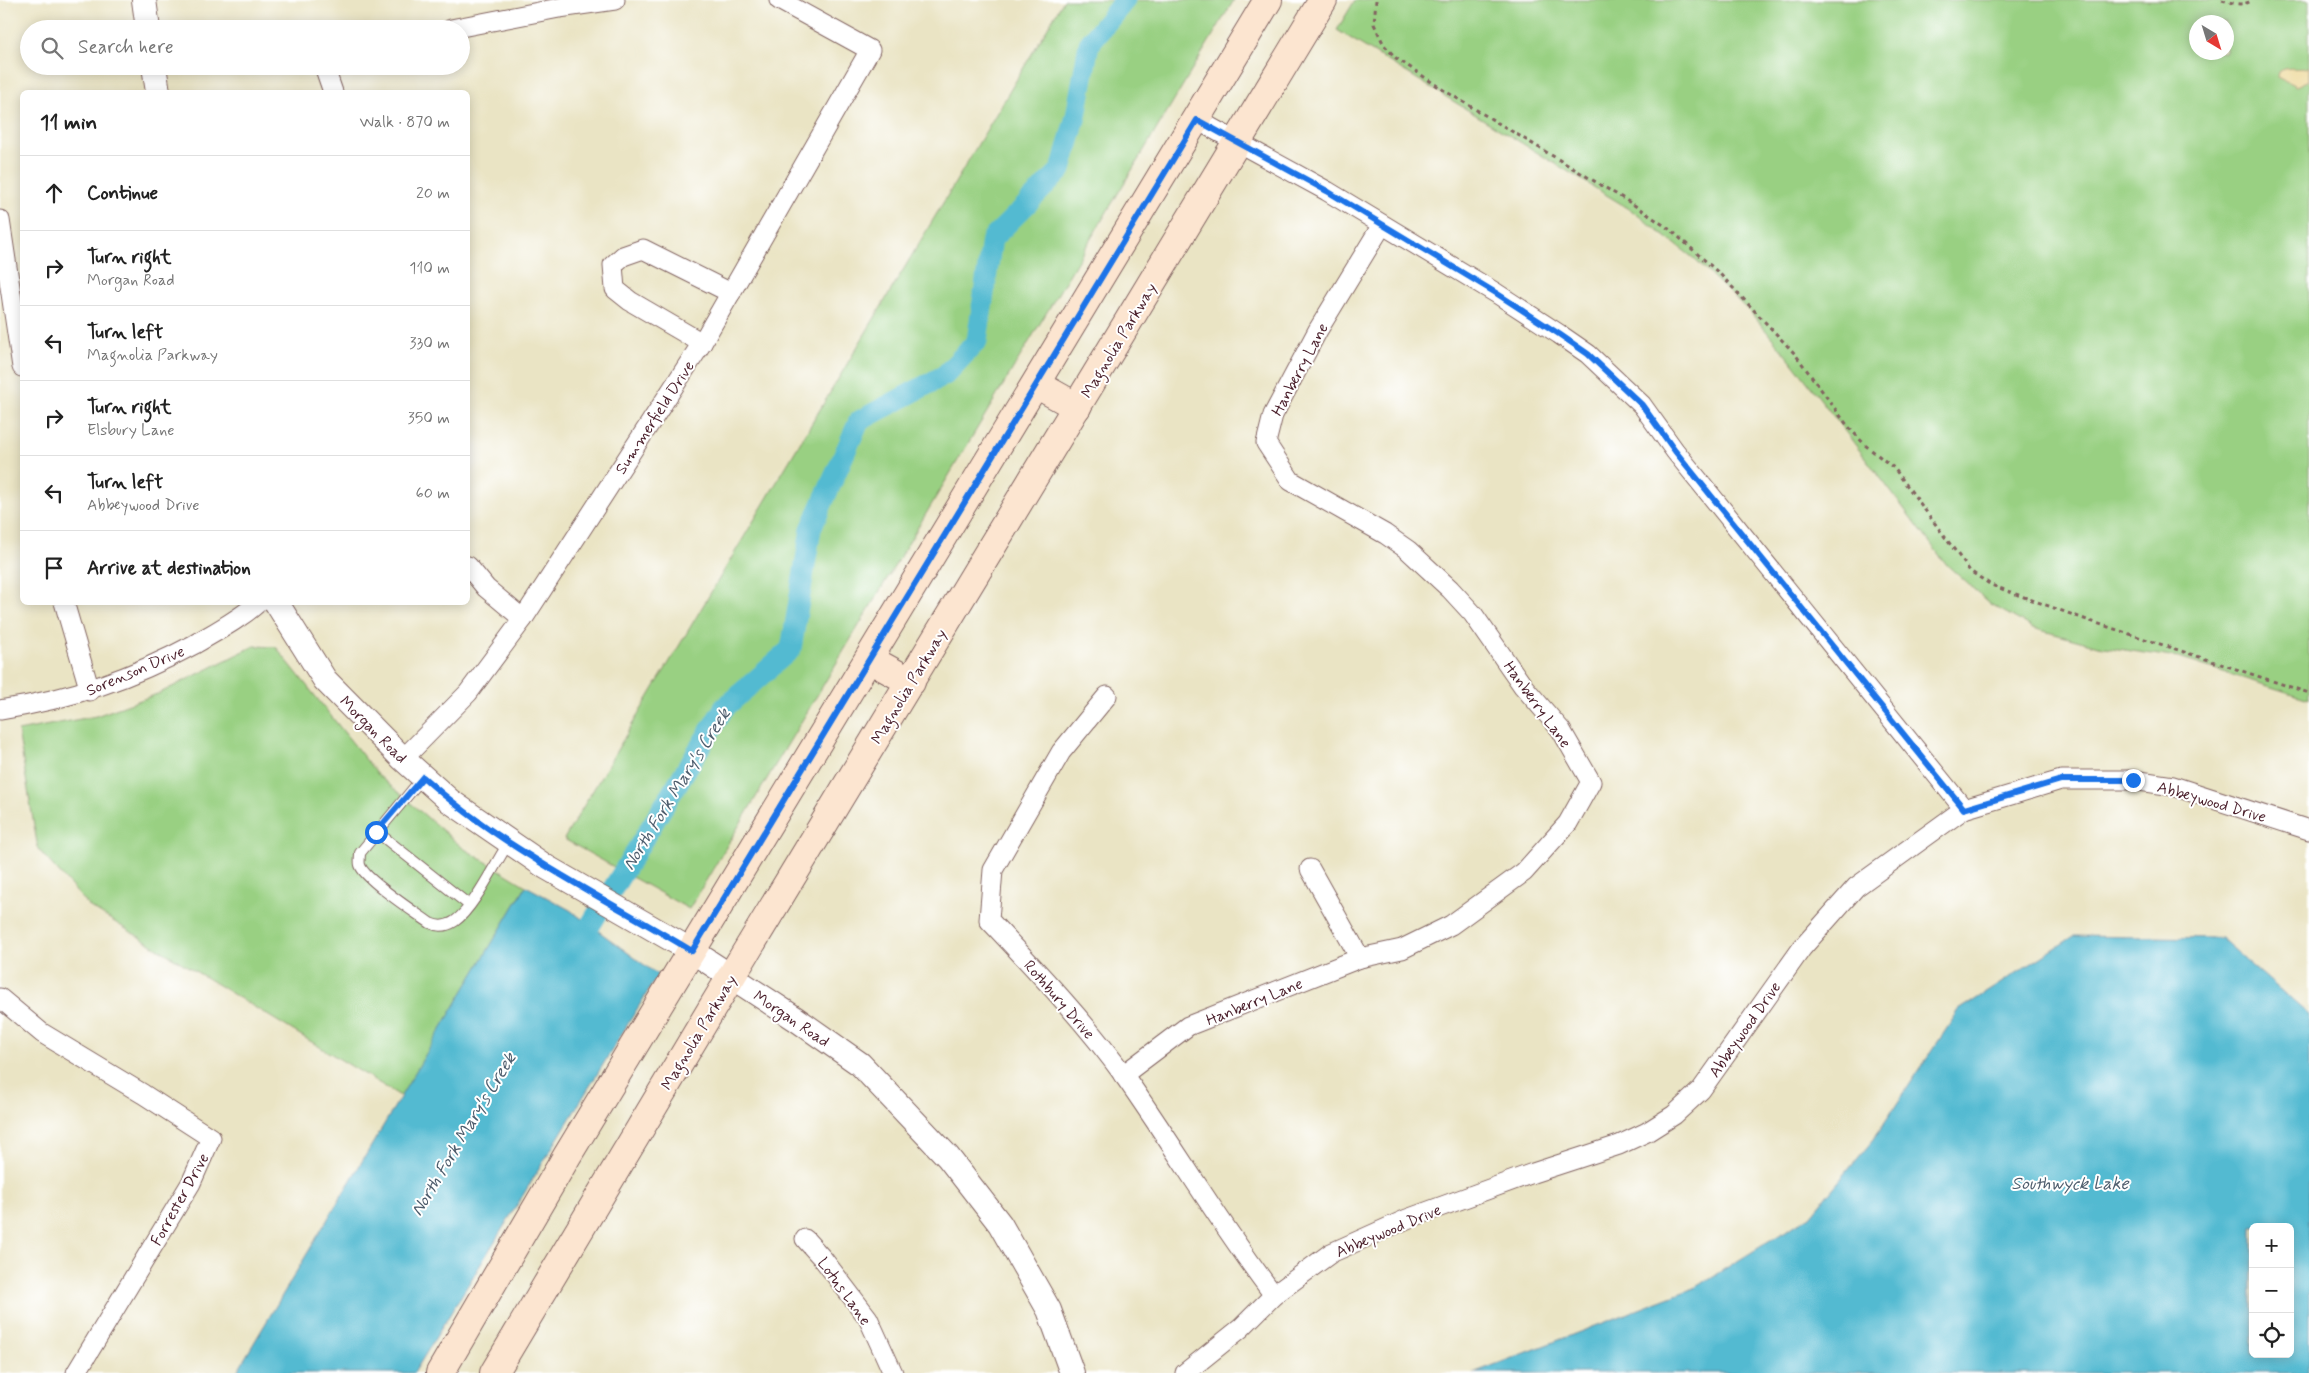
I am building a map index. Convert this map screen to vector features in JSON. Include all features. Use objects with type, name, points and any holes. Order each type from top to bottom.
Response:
[{"type":"main road","points":[[440,1373],[567,1156],[1197,120],[1268,0]]},
{"type":"main road","name":"Magnolia Parkway","points":[[494,1373],[1323,0]]},
{"type":"main road","points":[[1036,384],[1077,407]]},
{"type":"main road","points":[[868,659],[911,682]]},
{"type":"street","points":[[144,0],[147,20]]},
{"type":"street","points":[[470,25],[615,0]]},
{"type":"street","name":"Summerfield Drive","points":[[403,759],[468,693],[523,619],[702,343],[870,50],[779,0]]},
{"type":"street","points":[[155,75],[158,90]]},
{"type":"street","points":[[327,75],[332,90]]},
{"type":"street","points":[[1197,120],[1327,191],[1496,293],[1588,354],[1642,405],[1675,451],[1964,809]]},
{"type":"street","points":[[0,220],[20,354]]},
{"type":"street","name":"Hanberry Lane","points":[[1123,1075],[1188,1026],[1360,958],[1402,949],[1451,924],[1524,872],[1568,823],[1591,782],[1561,730],[1523,686],[1473,614],[1450,589],[1408,550],[1385,534],[1291,481],[1266,443],[1273,415],[1318,330],[1382,225]]},
{"type":"street","points":[[702,343],[630,301],[615,289],[613,265],[623,256],[643,249],[731,293]]},
{"type":"street","points":[[470,568],[486,588],[523,619]]},
{"type":"street","points":[[65,605],[90,690]]},
{"type":"street","name":"Sorenson Drive","points":[[0,710],[46,703],[90,690],[159,663],[206,638],[255,605]]},
{"type":"street","name":"Morgan Road","points":[[278,605],[325,680],[403,759],[450,801],[546,867],[645,922],[692,951],[796,1019],[860,1064],[948,1157],[1000,1224],[1049,1310],[1072,1373]]},
{"type":"street","name":"Rothbury Drive","points":[[1107,696],[1061,752],[993,870],[989,920],[1063,998],[1123,1075],[1171,1143],[1237,1248],[1274,1296]]},
{"type":"street","name":"Abbeywood Drive","points":[[1185,1373],[1241,1328],[1274,1296],[1331,1253],[1416,1216],[1533,1173],[1619,1146],[1647,1132],[1674,1115],[1701,1090],[1802,948],[1856,887],[1964,809],[2061,780],[2133,780],[2173,786],[2309,830]]},
{"type":"street","points":[[1310,869],[1360,958]]},
{"type":"street","name":"Forrester Drive","points":[[2,1005],[42,1033],[211,1138],[191,1183],[76,1373]]},
{"type":"street","name":"Lotus Lane","points":[[805,1239],[823,1258],[868,1318],[893,1373]]},
{"type":"lane","points":[[423,777],[360,853],[360,865],[367,875],[378,884],[430,923],[437,926],[454,922],[469,905],[509,842]]},
{"type":"lane","points":[[376,832],[469,905]]},
{"type":"path","points":[[1376,0],[1374,24],[1384,45],[1396,58],[1445,91],[1634,205],[1672,232],[1720,274],[1796,354],[1859,438],[1894,468],[1970,571],[1991,585],[2087,620],[2309,693]]},
{"type":"path","points":[[2222,0],[2236,5],[2252,0]]},
{"type":"green space","points":[[1064,0],[1234,0],[689,909],[564,839]]},
{"type":"green space","points":[[1355,0],[2309,0],[2309,699],[2179,658],[2098,646],[2033,628],[1990,604],[1947,565],[1789,358],[1751,313],[1692,257],[1631,210],[1337,30]]},
{"type":"green space","points":[[254,646],[276,647],[379,776],[463,848],[526,886],[402,1097],[90,907],[38,849],[18,731],[96,716],[160,693]]},
{"type":"sand","points":[[2309,67],[2309,80],[2296,86],[2278,77],[2279,72],[2282,70]]},
{"type":"water","points":[[526,886],[570,910],[658,975],[414,1373],[236,1373]]},
{"type":"water","name":"Southwyck Lake","points":[[2074,936],[2221,938],[2309,1015],[2309,1373],[1473,1373],[1694,1288],[1810,1216],[1873,1140],[1959,1010]]},
{"type":"waterway","name":"North Fork Mary's Creek","points":[[575,950],[724,708],[791,649],[811,529],[859,421],[945,375],[977,341],[992,239],[1061,170],[1076,116],[1089,44],[1125,0]]},
{"type":"route","points":[[376,832],[423,777],[450,801],[546,867],[645,922],[692,951],[1197,120],[1327,191],[1496,293],[1588,354],[1642,405],[1675,451],[1964,809],[2061,780],[2133,780]]}]
